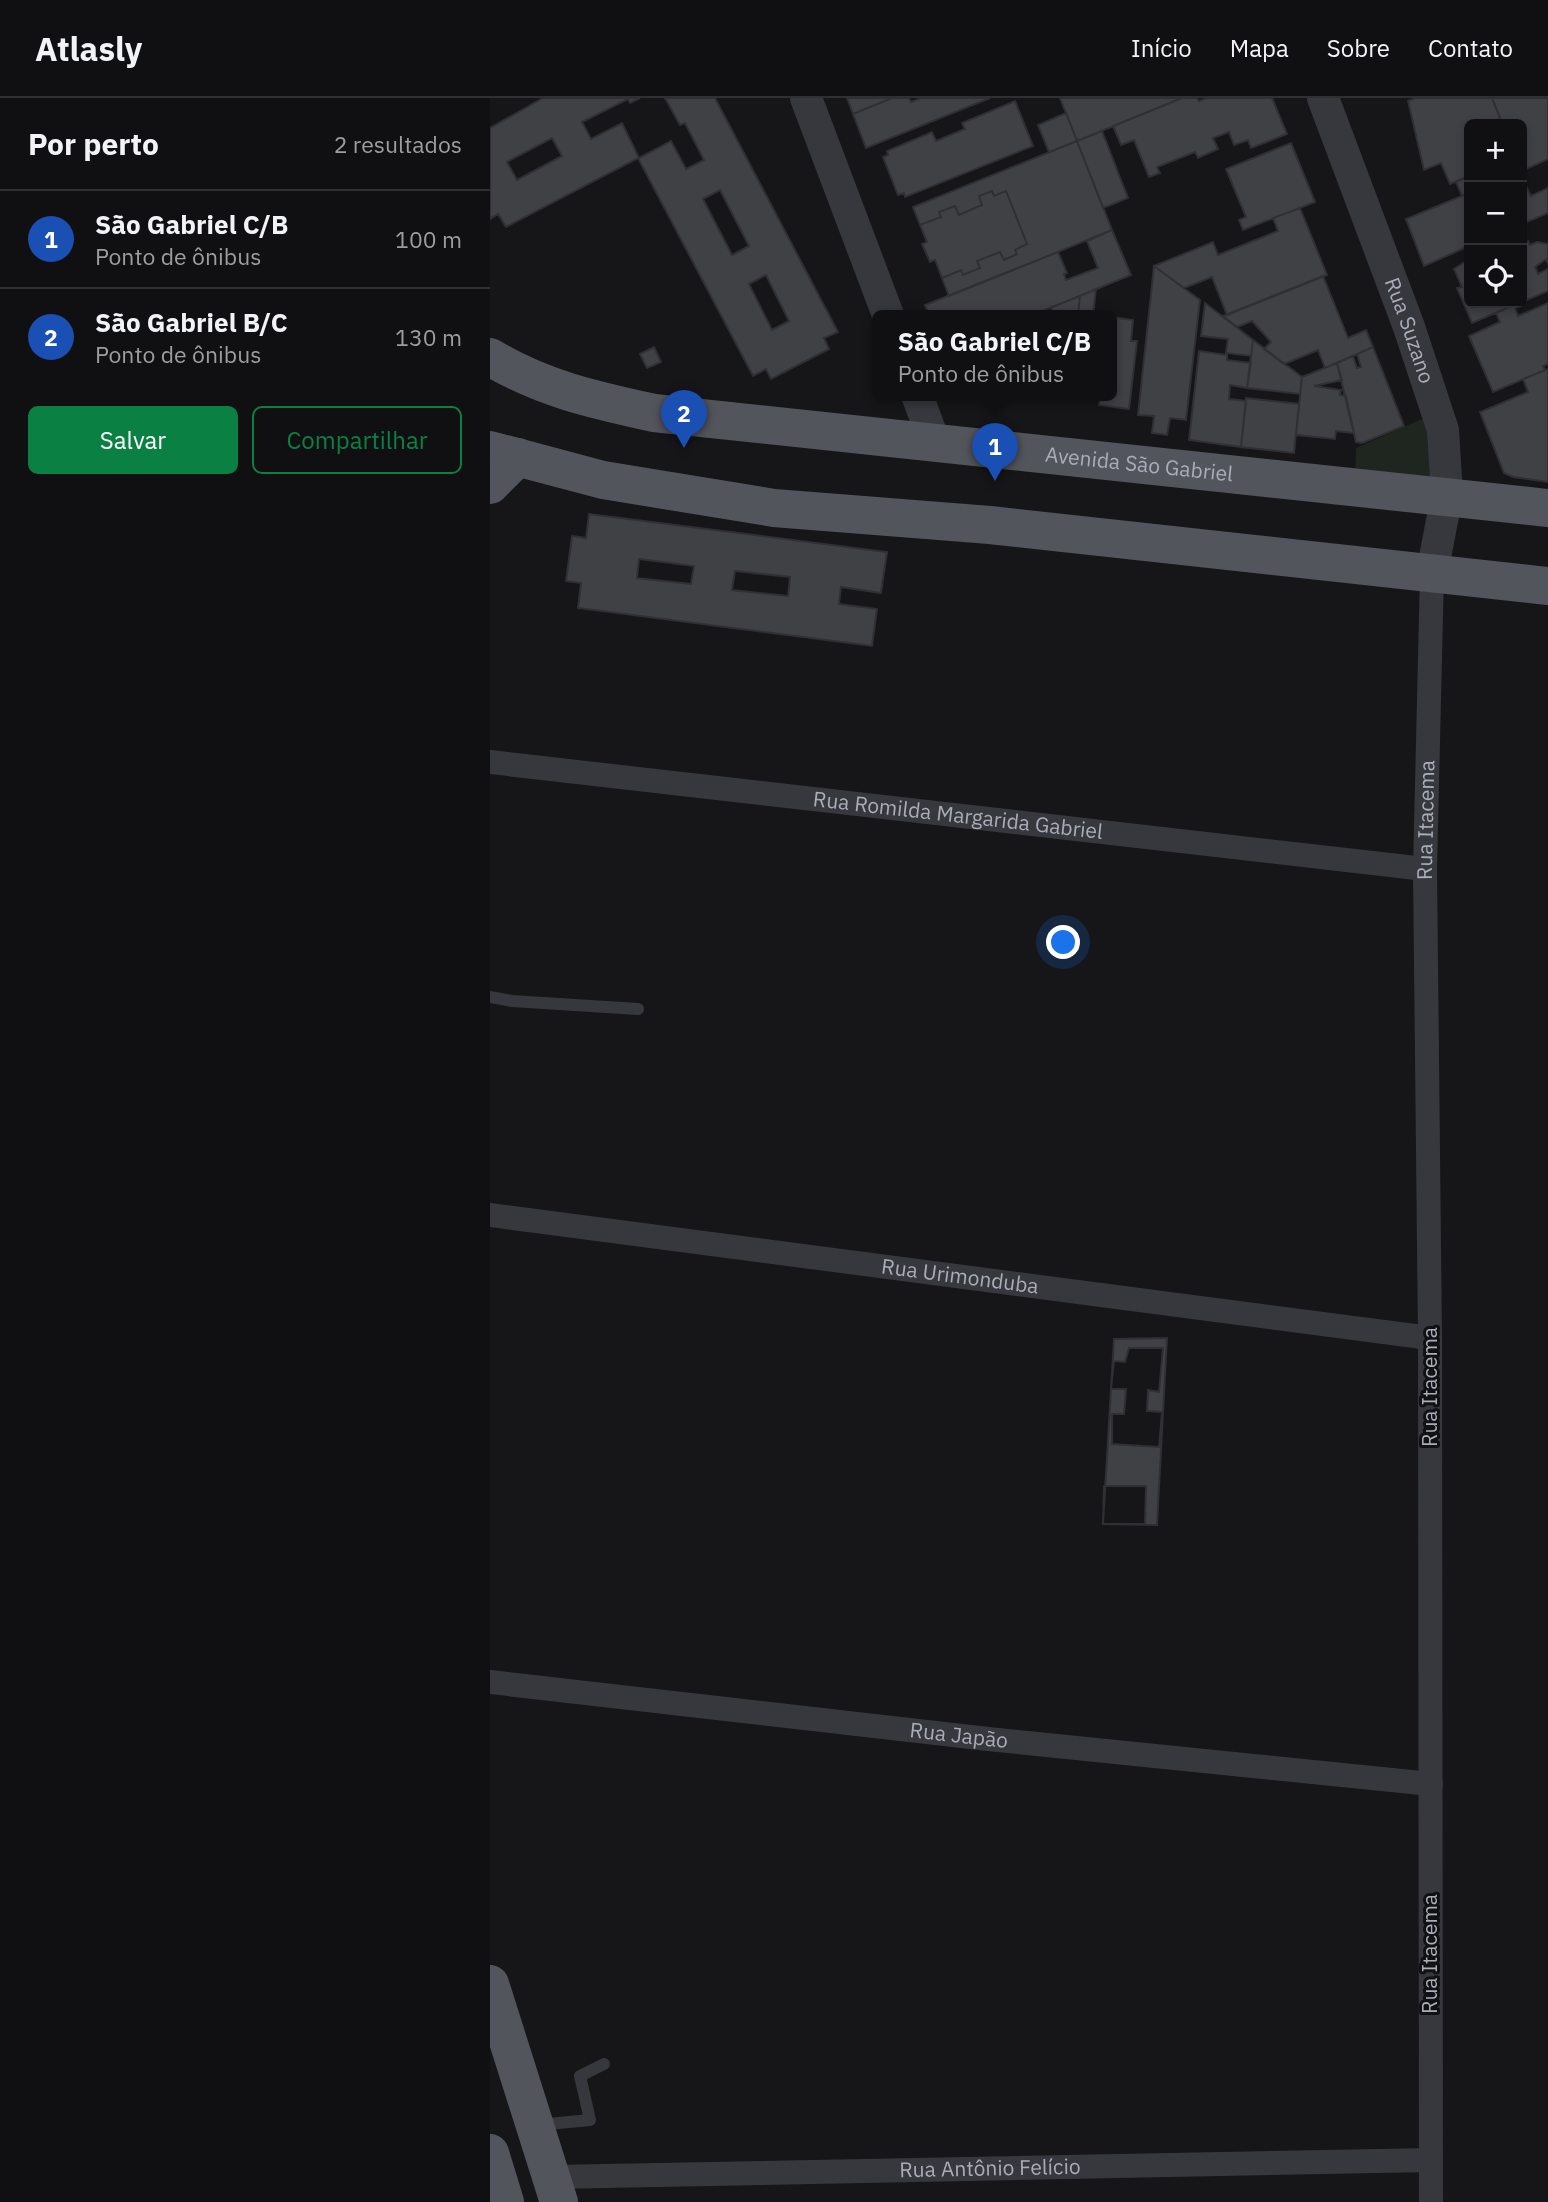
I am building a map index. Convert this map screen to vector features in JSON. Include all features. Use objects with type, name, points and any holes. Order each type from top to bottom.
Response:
[{"type":"main road","name":"Avenida São Gabriel","points":[[490,357],[520,374],[582,398],[654,413],[1447,495],[1548,508]]},
{"type":"main road","points":[[490,485],[504,454],[603,480],[774,508],[990,525],[1548,586]]},
{"type":"main road","points":[[490,1984],[555,2189]]},
{"type":"main road","points":[[490,2153],[505,2202]]},
{"type":"street","points":[[806,98],[886,310]]},
{"type":"street","name":"Rua Suzano","points":[[1323,98],[1409,327],[1443,430],[1447,495],[1432,573]]},
{"type":"street","points":[[919,401],[934,441]]},
{"type":"street","name":"Rua Itacema","points":[[1431,2202],[1430,1338],[1425,869],[1432,573]]},
{"type":"street","name":"Rua Romilda Margarida Gabriel","points":[[490,762],[1425,869]]},
{"type":"street","name":"Rua Urimonduba","points":[[490,1215],[1430,1338]]},
{"type":"street","name":"Rua Japão","points":[[490,1682],[988,1739],[1431,1784]]},
{"type":"street","name":"Rua Antônio Felício","points":[[555,2189],[1431,2160]]},
{"type":"lane","points":[[490,997],[512,1001],[638,1009]]},
{"type":"lane","points":[[535,2125],[590,2120],[580,2076],[604,2064]]},
{"type":"shaded area","points":[[1429,416],[1439,489],[1355,480],[1356,448]]},
{"type":"building","points":[[543,98],[640,98],[630,103],[628,99],[582,122],[591,139],[622,123],[639,158],[671,141],[686,169],[704,160],[685,123],[680,125],[665,98],[715,98],[838,332],[824,338],[829,349],[771,379],[766,369],[753,376],[638,158],[506,227],[498,214],[490,219],[490,128]],"holes":[[[552,138],[562,156],[517,180],[507,162]],[[720,190],[749,246],[732,255],[703,199]],[[766,275],[789,321],[772,330],[749,284]]]},
{"type":"building","points":[[847,98],[892,98],[853,114]]},
{"type":"building","points":[[892,98],[909,98],[911,102],[921,98],[990,98],[866,148],[853,114]]},
{"type":"building","points":[[1060,98],[1182,98],[1077,141]]},
{"type":"building","points":[[1182,98],[1197,98],[1199,101],[1207,98],[1272,98],[1287,134],[1251,148],[1248,140],[1234,145],[1229,132],[1213,138],[1218,149],[1198,158],[1195,152],[1157,167],[1160,173],[1149,177],[1134,140],[1121,145],[1113,126]]},
{"type":"building","points":[[1416,98],[1492,98],[1499,119],[1464,119],[1464,178],[1450,184],[1441,163],[1424,170],[1408,101]]},
{"type":"building","points":[[1492,98],[1548,98],[1548,159],[1527,169],[1527,119],[1500,118]]},
{"type":"building","points":[[1015,101],[1033,146],[905,197],[904,193],[898,195],[883,157],[888,155],[887,151],[932,132],[936,141],[965,129],[962,123]]},
{"type":"building","points":[[1066,113],[1077,141],[1049,152],[1038,125]]},
{"type":"building","points":[[1102,131],[1128,198],[1103,208],[1077,141]]},
{"type":"building","points":[[1077,141],[1112,230],[949,296],[942,278],[961,270],[963,275],[980,268],[977,261],[1000,252],[1004,260],[1017,254],[1015,250],[1027,244],[1006,191],[994,196],[992,191],[979,196],[982,205],[959,215],[955,206],[939,212],[941,217],[920,225],[913,207]]},
{"type":"building","points":[[1291,143],[1315,202],[1243,230],[1239,220],[1246,217],[1226,169]]},
{"type":"building","points":[[1464,178],[1464,195],[1462,196],[1456,182]]},
{"type":"building","points":[[1527,188],[1531,196],[1548,188],[1548,213],[1527,222]]},
{"type":"building","points":[[992,191],[994,196],[1006,191],[1027,244],[1015,250],[1017,254],[1004,260],[1000,252],[977,261],[980,268],[963,275],[961,270],[942,278],[935,260],[930,262],[922,244],[927,242],[920,225],[941,217],[939,212],[955,206],[959,215],[982,205],[979,196]]},
{"type":"building","points":[[1464,195],[1464,248],[1424,266],[1406,219]]},
{"type":"building","points":[[1300,208],[1327,275],[1227,315],[1212,277],[1184,288],[1154,266],[1213,242],[1218,255],[1278,231],[1273,218]]},
{"type":"building","points":[[1112,230],[1131,275],[1045,310],[927,310],[925,305],[1058,252],[1067,273],[1064,274],[1066,280],[1098,268],[1087,241]]},
{"type":"building","points":[[1527,242],[1530,245],[1537,242],[1548,244],[1548,264],[1546,259],[1535,267],[1538,274],[1548,269],[1548,291],[1527,300],[1527,245]]},
{"type":"building","points":[[1464,262],[1464,304],[1457,288],[1462,287],[1454,269]]},
{"type":"building","points":[[1154,266],[1200,300],[1186,420],[1170,418],[1167,435],[1152,433],[1154,416],[1138,415]]},
{"type":"building","points":[[1323,276],[1348,338],[1366,330],[1373,347],[1325,368],[1318,350],[1284,364],[1264,349],[1271,342],[1252,321],[1237,327],[1223,316]]},
{"type":"building","points":[[1096,289],[1094,310],[1079,310],[1080,296]]},
{"type":"building","points":[[1080,296],[1079,310],[1052,310],[1052,307]]},
{"type":"building","points":[[1205,303],[1253,340],[1251,356],[1226,353],[1228,339],[1201,336]]},
{"type":"building","points":[[1548,303],[1548,364],[1543,366],[1545,370],[1493,392],[1469,336],[1500,322],[1496,313],[1507,308],[1515,308],[1518,316]]},
{"type":"building","points":[[1466,308],[1507,308],[1472,323]]},
{"type":"building","points":[[1117,318],[1133,320],[1131,341],[1137,341],[1129,409],[1099,405],[1100,401],[1117,401]]},
{"type":"building","points":[[1253,340],[1302,377],[1300,394],[1247,388]]},
{"type":"building","points":[[654,347],[661,362],[647,368],[640,354]]},
{"type":"building","points":[[1373,347],[1404,426],[1362,443],[1356,442],[1337,363],[1353,356],[1357,368],[1361,367],[1357,354]]},
{"type":"building","points":[[1199,351],[1227,355],[1227,360],[1251,363],[1247,388],[1230,385],[1229,399],[1246,401],[1241,447],[1189,440]]},
{"type":"building","points":[[1337,363],[1342,380],[1314,386],[1341,390],[1340,395],[1346,396],[1354,433],[1336,431],[1335,439],[1296,435],[1302,377]]},
{"type":"building","points":[[1548,369],[1548,482],[1513,477],[1504,473],[1480,412],[1528,392],[1523,379]]},
{"type":"building","points":[[1246,398],[1299,404],[1294,453],[1241,447]]},
{"type":"building","points":[[589,514],[887,552],[881,593],[841,587],[839,604],[877,609],[872,646],[578,608],[581,583],[566,581],[572,536],[586,538]],"holes":[[[639,559],[694,566],[691,584],[637,578]],[[735,571],[790,577],[788,596],[732,590]]]},
{"type":"building","points":[[1167,1338],[1157,1525],[1103,1524],[1114,1339]]},
{"type":"building","points":[[1129,1348],[1163,1348],[1159,1392],[1148,1390],[1147,1411],[1162,1412],[1159,1447],[1112,1444],[1112,1414],[1124,1414],[1126,1389],[1111,1389],[1114,1361],[1125,1362]]},
{"type":"building","points":[[1104,1486],[1146,1486],[1145,1524],[1103,1524]]},
{"type":"place","name":"São Gabriel B/C","points":[[684,448]]},
{"type":"place","name":"São Gabriel C/B","points":[[995,481]]}]
